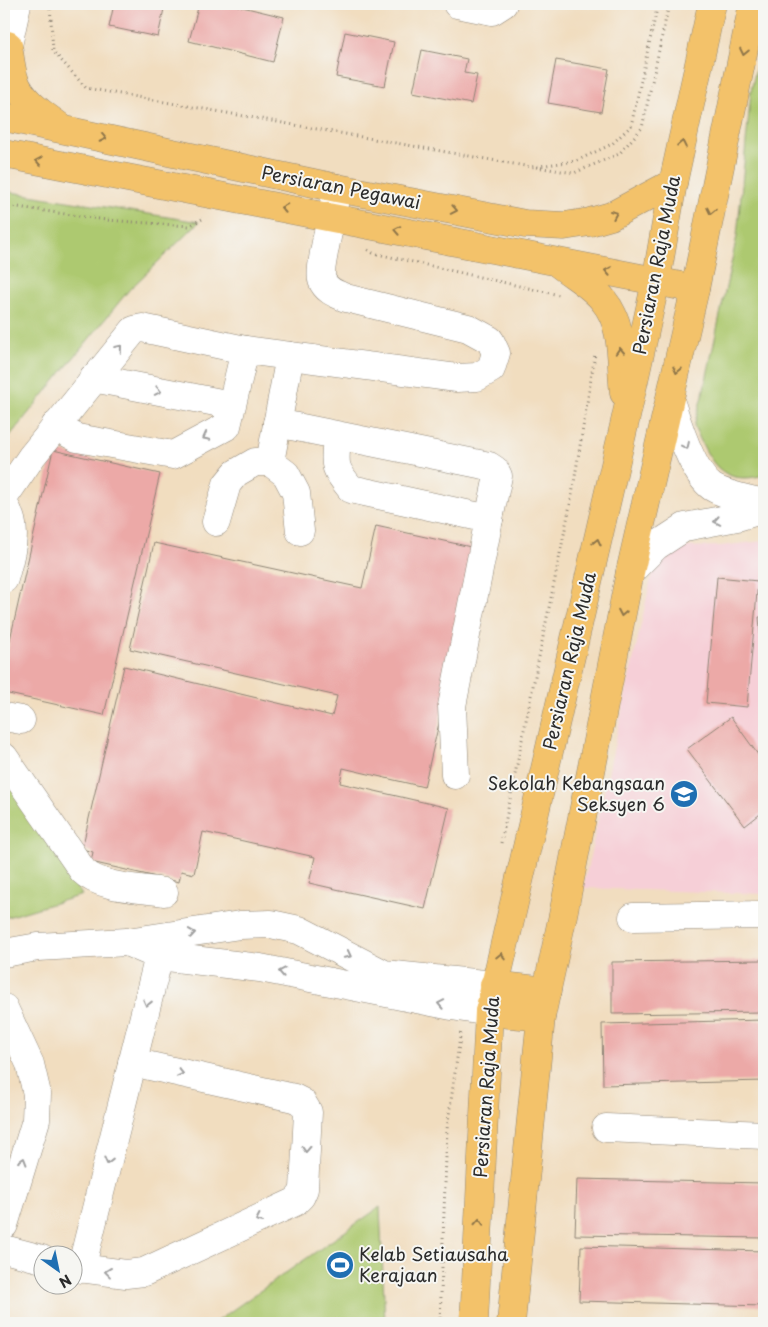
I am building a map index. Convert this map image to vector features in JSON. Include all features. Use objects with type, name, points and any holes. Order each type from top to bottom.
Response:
[{"type":"main road","name":"Persiaran Raja Muda","points":[[474,1323],[489,1012],[626,417],[656,281],[673,183],[712,4]]},
{"type":"main road","points":[[511,1323],[541,1017],[563,915],[630,572],[695,290],[753,4]]},
{"type":"main road","points":[[5,52],[15,82],[19,88],[38,110],[66,131]]},
{"type":"main road","name":"Persiaran Pegawai","points":[[4,117],[337,188],[525,224],[564,226],[590,222],[611,216],[673,183]]},
{"type":"main road","name":"Persiaran Pegawai","points":[[4,154],[332,217],[695,290]]},
{"type":"main road","points":[[555,261],[604,300],[614,316],[619,331],[626,417]]},
{"type":"main road","points":[[494,985],[547,991]]},
{"type":"main road","points":[[489,1012],[541,1017]]},
{"type":"street","points":[[5,52],[16,4]]},
{"type":"street","points":[[457,4],[492,11],[503,4]]},
{"type":"street","points":[[4,497],[55,426],[134,330],[142,328],[244,350],[458,378],[477,377],[491,368],[496,353],[490,340],[468,328],[346,298],[328,290],[321,279],[323,253],[337,188]]},
{"type":"street","points":[[55,426],[77,438],[173,455],[227,426],[244,350]]},
{"type":"street","points":[[270,462],[290,356]]},
{"type":"street","points":[[93,378],[231,405]]},
{"type":"street","points":[[670,400],[681,436],[691,457],[711,486],[740,497],[764,503]]},
{"type":"street","points":[[277,422],[337,436],[489,466],[496,470],[498,476],[452,706],[455,775]]},
{"type":"street","points":[[337,436],[335,462],[338,473],[351,489],[489,519]]},
{"type":"street","points":[[216,522],[227,484],[236,473],[255,462],[270,462],[286,474],[296,493],[300,531]]},
{"type":"street","points":[[4,504],[11,518],[14,541],[4,579]]},
{"type":"street","points":[[630,572],[656,546],[685,527],[737,517],[764,509]]},
{"type":"street","points":[[4,757],[83,871],[90,878],[102,882],[164,892]]},
{"type":"street","points":[[633,917],[764,915]]},
{"type":"street","points":[[161,947],[240,926],[271,924],[299,930],[384,974],[494,985]]},
{"type":"street","points":[[4,953],[38,947],[127,942],[161,947],[489,1012]]},
{"type":"street","points":[[82,1249],[161,947]]},
{"type":"street","points":[[4,1008],[30,1064],[37,1094],[36,1120],[4,1225]]},
{"type":"street","points":[[82,1269],[126,1274],[144,1272],[295,1202],[301,1196],[304,1189],[308,1112],[302,1102],[294,1098],[132,1062]]},
{"type":"street","points":[[606,1128],[764,1135]]},
{"type":"street","points":[[4,1249],[32,1256]]},
{"type":"path","points":[[50,4],[53,51],[86,88],[530,167],[574,173],[619,154],[642,128],[670,4]]},
{"type":"path","points":[[530,167],[576,161],[612,144],[631,126],[658,4]]},
{"type":"path","points":[[4,205],[106,220],[189,226],[212,214]]},
{"type":"path","points":[[363,246],[372,253],[566,296]]},
{"type":"path","points":[[501,843],[572,495],[596,350]]},
{"type":"path","points":[[440,1323],[447,1129],[463,1008]]},
{"type":"shaded area","name":"Sekolah Kebangsaan Seksyen 6","points":[[764,541],[764,894],[583,888],[652,574],[669,552],[679,547],[720,546]]},
{"type":"green space","points":[[764,31],[764,475],[749,478],[727,474],[718,468],[694,426],[705,385],[737,236],[751,91]]},
{"type":"green space","points":[[4,191],[199,222],[129,290],[4,443]]},
{"type":"green space","points":[[4,776],[82,895],[4,918]]},
{"type":"green space","name":"Kelab Setiausaha Kerajaan","points":[[380,1207],[385,1323],[214,1323]]},
{"type":"building","points":[[114,4],[165,4],[158,37],[109,27]]},
{"type":"building","points":[[199,4],[230,4],[284,17],[273,62],[189,41]]},
{"type":"building","points":[[345,32],[394,42],[385,86],[336,77]]},
{"type":"building","points":[[422,50],[467,59],[464,73],[477,75],[471,104],[413,92]]},
{"type":"building","points":[[556,60],[609,69],[601,112],[548,103]]},
{"type":"building","points":[[53,450],[160,474],[104,715],[4,693],[4,666]]},
{"type":"building","points":[[376,526],[480,549],[424,787],[343,768],[340,783],[449,808],[425,909],[309,883],[315,857],[203,832],[194,874],[181,871],[179,882],[91,862],[93,852],[82,849],[124,666],[332,716],[337,696],[130,649],[154,543],[362,588]]},
{"type":"building","points":[[717,577],[758,581],[747,707],[706,703]]},
{"type":"building","points":[[759,617],[764,617],[764,669],[763,669]]},
{"type":"building","points":[[731,717],[764,763],[764,811],[745,826],[687,749]]},
{"type":"building","points":[[764,960],[764,1012],[612,1014],[612,962]]},
{"type":"building","points":[[764,1020],[764,1081],[603,1085],[602,1024]]},
{"type":"building","points":[[577,1179],[764,1183],[764,1238],[575,1235]]},
{"type":"building","points":[[581,1246],[764,1251],[764,1306],[579,1301]]},
{"type":"place","name":"Sekolah Kebangsaan Seksyen 6","points":[[684,794]]},
{"type":"place","name":"Kelab Setiausaha Kerajaan","points":[[340,1265]]}]
